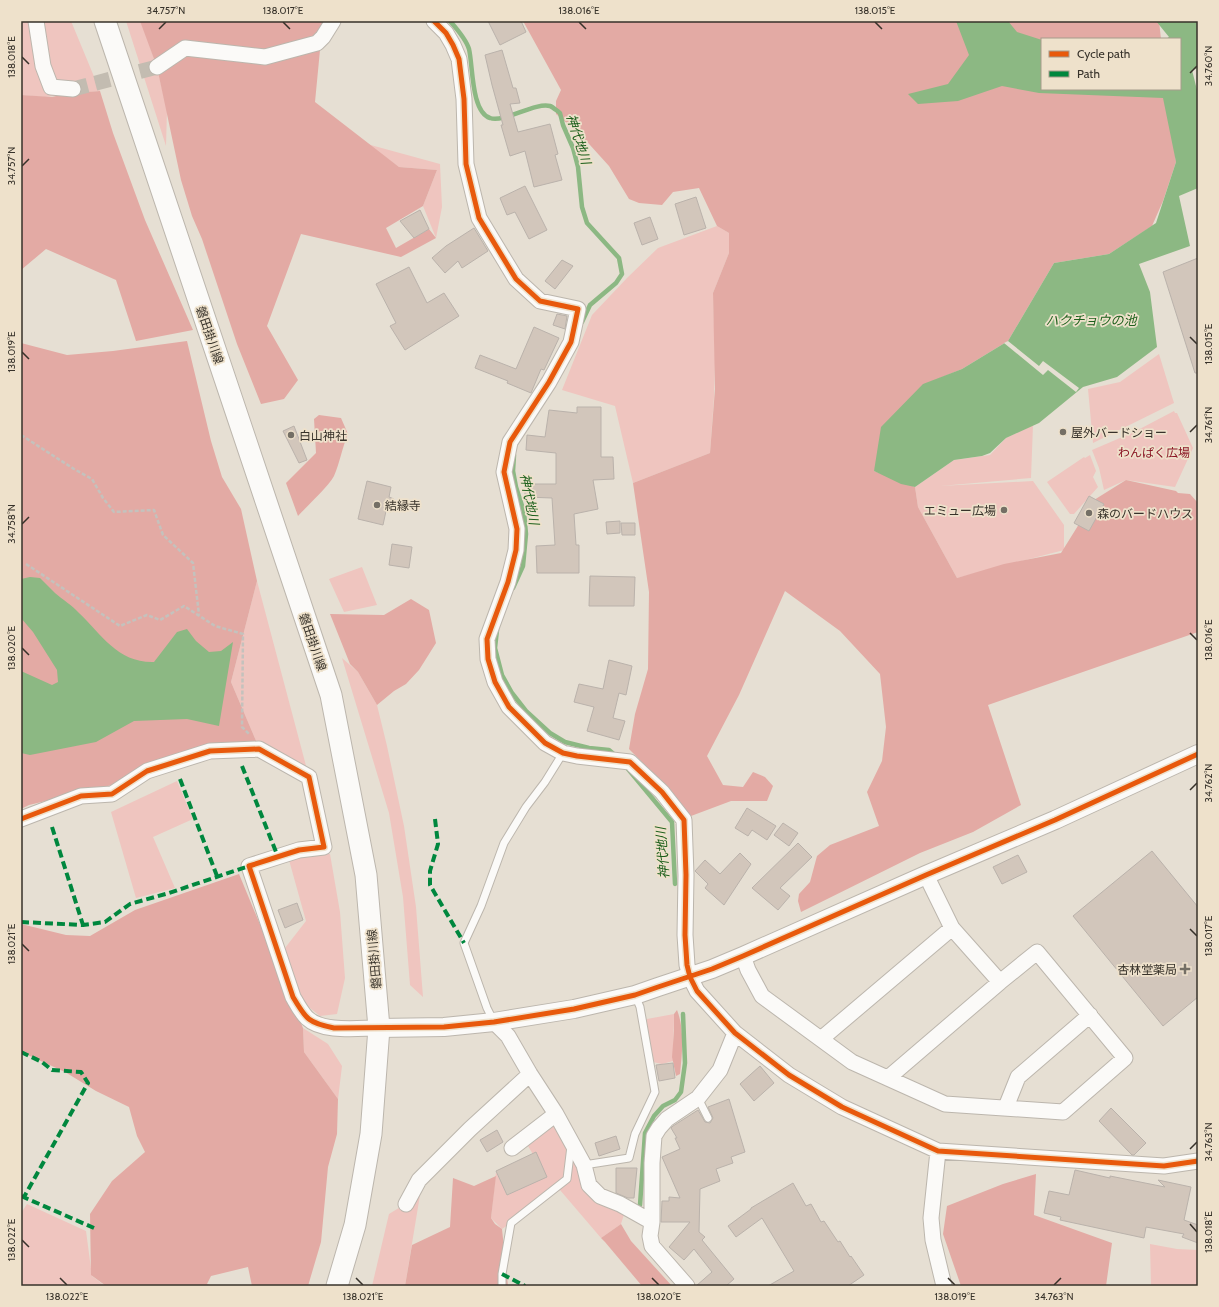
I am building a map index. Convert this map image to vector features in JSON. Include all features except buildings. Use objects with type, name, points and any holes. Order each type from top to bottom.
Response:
[{"type":"main road","name":"磐田掛川線","points":[[104,21],[331,694],[366,875],[379,1028],[371,1134],[355,1225],[337,1286]]},
{"type":"street","points":[[36,21],[43,66],[51,87],[73,89]]},
{"type":"street","points":[[157,67],[185,48],[265,57],[317,43],[323,37],[333,21]]},
{"type":"street","points":[[434,21],[446,33],[459,59],[464,99],[466,164],[479,218],[516,279],[540,301],[578,309],[571,342],[549,382],[510,442],[504,472],[517,529],[516,550],[508,582],[487,639],[488,659],[495,682],[509,706],[545,743],[563,753],[630,762],[662,792],[684,820],[686,875],[685,934],[690,976],[698,990],[735,1033],[789,1075],[842,1107],[938,1152],[1164,1166],[1198,1161]]},
{"type":"street","points":[[21,819],[81,796],[112,794],[147,771],[210,751],[259,749],[309,776],[324,847],[299,850],[249,866],[293,997],[303,1014],[308,1020],[316,1024],[344,1029],[444,1027],[494,1022],[574,1009],[635,995],[690,976],[743,956],[926,875],[1056,820],[1198,754]]},
{"type":"street","points":[[926,875],[952,928],[1000,982]]},
{"type":"street","points":[[821,1039],[952,928]]},
{"type":"street","points":[[743,956],[748,970],[762,996],[852,1062],[945,1104],[1063,1112],[1125,1058],[1037,952],[888,1078]]},
{"type":"street","points":[[1006,1107],[1018,1077],[1090,1015]]},
{"type":"street","points":[[494,1022],[508,1036],[556,1114],[584,1165],[589,1185],[600,1196],[620,1204],[652,1222]]},
{"type":"street","points":[[687,1286],[652,1246],[650,1236],[652,1222],[652,1164],[654,1136],[667,1119],[698,1098],[720,1070],[735,1033]]},
{"type":"street","points":[[406,1204],[419,1180],[470,1129],[530,1074]]},
{"type":"street","points":[[512,1148],[556,1114]]},
{"type":"street","points":[[938,1152],[931,1218],[933,1240],[944,1286]]},
{"type":"lane","points":[[494,1022],[487,1008],[464,943],[481,906],[504,843],[526,807],[545,782],[563,753]]},
{"type":"lane","points":[[584,1165],[629,1158],[635,1134],[655,1092],[640,1007],[635,995]]},
{"type":"lane","points":[[698,1098],[708,1118]]},
{"type":"lane","points":[[502,1286],[502,1274],[511,1223],[567,1179],[571,1142]]},
{"type":"path","points":[[21,435],[92,479],[103,498],[114,512],[154,510],[163,535],[193,563],[199,616]]},
{"type":"path","points":[[26,564],[120,626],[147,614],[160,620],[184,606],[215,626],[243,634],[242,727],[257,743],[259,749]]},
{"type":"green space","points":[[21,21],[71,21],[100,91],[45,97],[21,95]]},
{"type":"green space","points":[[126,21],[141,21],[157,67],[167,110],[166,146]]},
{"type":"green space","points":[[367,144],[440,164],[442,207],[436,238],[423,206],[437,170],[399,167]]},
{"type":"green space","points":[[717,226],[729,233],[729,253],[713,293],[715,360],[710,453],[633,483],[615,406],[562,390],[592,315],[658,248]]},
{"type":"green space","points":[[1159,354],[1174,403],[1093,443],[1088,389],[1120,382]]},
{"type":"green space","name":"わんぱく広場","points":[[1174,411],[1177,413],[1193,448],[1175,487],[1126,480],[1104,490],[1099,468],[1092,450],[1134,432]]},
{"type":"green space","points":[[1033,425],[1031,478],[940,486],[1033,481],[1064,525],[1064,550],[957,578],[918,507],[915,487],[954,460],[990,455],[1006,438]]},
{"type":"green space","points":[[1090,455],[1096,471],[1093,477],[1098,487],[1074,514],[1070,514],[1047,482],[1084,457],[1085,458]]},
{"type":"green space","points":[[362,567],[377,605],[344,612],[329,579]]},
{"type":"green space","points":[[257,581],[309,777],[257,743],[231,682]]},
{"type":"green space","points":[[342,658],[358,672],[377,705],[387,746],[404,826],[416,907],[423,997],[410,985],[403,897],[389,813]]},
{"type":"green space","points":[[177,781],[193,819],[153,837],[175,888],[136,898],[111,812]]},
{"type":"green space","points":[[330,854],[340,912],[345,978],[337,1014],[320,1016],[305,1004],[288,965],[285,948],[306,921],[289,860],[300,855]]},
{"type":"green space","points":[[674,1014],[673,1061],[662,1064],[653,1062],[645,1028],[647,1019]]},
{"type":"green space","points":[[303,1028],[328,1044],[342,1066],[338,1099],[304,1052]]},
{"type":"green space","points":[[556,1114],[596,1192],[626,1208],[621,1224],[601,1238],[560,1190],[502,1229],[491,1218],[496,1172],[507,1195],[546,1176],[528,1146],[517,1144]]},
{"type":"green space","points":[[420,1195],[405,1286],[372,1286],[389,1214]]},
{"type":"green space","points":[[27,1204],[86,1231],[92,1276],[105,1286],[79,1286],[80,1284],[78,1286],[21,1286],[21,1213]]},
{"type":"green space","points":[[1150,1244],[1177,1249],[1198,1250],[1198,1286],[1151,1286]]},
{"type":"shaded area","points":[[140,21],[329,21],[316,39],[265,57],[320,50],[315,102],[399,167],[437,170],[423,206],[386,228],[396,248],[429,229],[436,238],[401,257],[301,234],[267,326],[298,380],[284,399],[261,404],[237,344],[202,239],[192,216],[181,180],[157,67]]},
{"type":"shaded area","points":[[523,21],[1159,21],[1161,38],[1041,38],[1041,90],[1167,90],[1176,162],[1163,201],[1152,226],[1109,254],[1054,263],[1008,341],[962,369],[923,385],[874,471],[915,487],[918,507],[957,578],[1004,564],[1061,553],[1094,500],[1126,480],[1176,491],[1178,493],[1190,494],[1198,503],[1198,632],[988,705],[1021,805],[973,832],[920,853],[801,912],[798,901],[799,894],[810,882],[817,856],[830,845],[879,826],[867,792],[882,761],[886,727],[880,674],[840,631],[785,591],[739,695],[707,756],[723,785],[743,787],[753,772],[765,777],[773,786],[767,801],[731,801],[691,816],[682,807],[672,792],[629,749],[635,714],[648,669],[649,592],[633,483],[710,453],[715,389],[713,293],[729,253],[729,233],[717,226],[699,188],[673,192],[662,205],[639,203],[629,199],[609,166],[580,134],[556,114],[556,101],[561,90]]},
{"type":"shaded area","points":[[100,91],[113,133],[145,220],[193,330],[136,341],[116,280],[46,249],[21,270],[21,95],[52,97],[65,94]]},
{"type":"shaded area","points":[[187,341],[211,441],[222,477],[241,509],[257,581],[231,682],[257,743],[112,785],[29,805],[21,809],[21,343],[67,355],[113,351]]},
{"type":"shaded area","points":[[319,415],[341,418],[348,434],[334,476],[298,516],[286,483],[316,453],[314,419]]},
{"type":"shaded area","points":[[411,599],[429,610],[436,643],[419,670],[406,684],[394,691],[377,705],[358,672],[350,664],[330,614],[384,615]]},
{"type":"shaded area","points":[[239,874],[303,1028],[304,1052],[338,1099],[337,1134],[328,1167],[321,1242],[308,1286],[252,1286],[248,1267],[211,1276],[207,1284],[213,1286],[106,1286],[91,1275],[90,1214],[112,1181],[145,1152],[137,1136],[129,1107],[96,1091],[65,1072],[21,1052],[21,924],[66,935],[90,936],[135,910]]},
{"type":"shaded area","points":[[677,1010],[680,1018],[682,1034],[682,1058],[680,1074],[676,1076],[672,1057],[674,1014]]},
{"type":"shaded area","points":[[1036,1174],[1034,1215],[1112,1243],[1106,1286],[961,1286],[943,1234],[947,1206],[1003,1184]]},
{"type":"shaded area","points":[[496,1176],[491,1218],[495,1224],[502,1229],[508,1286],[405,1286],[412,1245],[450,1227],[453,1178],[474,1186]]},
{"type":"shaded area","points":[[621,1224],[631,1241],[672,1286],[642,1286],[601,1238]]},
{"type":"water","name":"ハクチョウの池","points":[[956,21],[1008,21],[1017,32],[1041,40],[1041,90],[1181,90],[1181,38],[1168,38],[1169,37],[1156,21],[1198,21],[1198,68],[1192,70],[1198,94],[1198,188],[1179,196],[1190,246],[1139,264],[1150,292],[1157,347],[1117,377],[1083,387],[1039,423],[1006,438],[990,453],[982,456],[954,460],[915,487],[901,484],[874,471],[881,427],[923,384],[962,369],[1008,341],[1054,263],[1109,254],[1156,223],[1176,162],[1163,98],[1039,93],[1002,86],[958,101],[918,104],[908,94],[948,84],[969,55]]},
{"type":"water","points":[[30,577],[40,578],[55,593],[76,610],[112,646],[130,658],[154,662],[177,632],[187,629],[196,641],[209,652],[221,651],[233,642],[219,726],[187,719],[134,721],[96,742],[30,755],[21,753],[21,671],[52,685],[58,682],[57,670],[33,632],[21,618],[21,579]]},
{"type":"pier","points":[[1008,341],[1039,366],[1043,361],[1079,388],[1076,392],[1048,370],[1043,375],[1004,343]]},
{"type":"waterway","name":"神代地川","points":[[450,21],[468,45],[476,98],[479,107],[484,114],[490,118],[496,119],[544,106],[550,106],[560,113],[563,125],[573,148],[578,167],[582,207],[587,223],[619,258],[622,274],[616,283],[590,305],[582,322]]},
{"type":"waterway","name":"神代地川","points":[[513,588],[523,566],[526,534],[524,512],[516,487],[513,471],[514,455]]},
{"type":"waterway","name":"神代地川","points":[[497,630],[495,648],[502,675],[512,693],[526,711],[550,733],[565,742],[589,748],[609,750],[616,756]]},
{"type":"waterway","name":"神代地川","points":[[628,769],[672,822],[675,884]]},
{"type":"waterway","name":"神代地川","points":[[640,1205],[645,1133],[654,1116],[663,1106],[675,1100],[681,1092],[685,1063],[683,1014]]},
{"type":"tunnel","points":[[73,89],[157,67]]},
{"type":"marked path","points":[[242,766],[278,857]]},
{"type":"marked path","points":[[180,779],[217,876]]},
{"type":"marked path","points":[[435,819],[438,844],[430,871],[430,885],[464,943]]},
{"type":"marked path","points":[[52,827],[83,925]]},
{"type":"marked path","points":[[21,922],[83,925],[105,922],[130,904],[169,893],[249,866]]},
{"type":"marked path","points":[[21,1052],[42,1062],[52,1070],[81,1072],[88,1083],[24,1197]]},
{"type":"marked path","points":[[21,1196],[94,1228]]},
{"type":"marked path","points":[[502,1274],[525,1286]]},
{"type":"cycle path","points":[[434,21],[446,33],[459,59],[464,99],[466,164],[479,218],[516,279],[540,301],[578,309],[571,342],[549,382],[510,442],[504,472],[517,529],[516,550],[508,582],[487,639],[488,659],[495,682],[509,707],[545,743],[563,753],[630,762],[662,792],[684,820],[686,875],[685,935],[687,965],[690,977],[697,991],[735,1033],[789,1075],[842,1107],[938,1151],[1164,1166],[1198,1161]]},
{"type":"cycle path","points":[[21,819],[81,796],[112,794],[147,771],[210,751],[259,749],[309,777],[324,847],[299,850],[249,866],[293,997],[301,1010],[313,1022],[334,1028],[444,1027],[494,1022],[574,1009],[635,995],[712,969],[1055,820],[1198,754]]},
{"type":"place","name":"屋外バードショー","points":[[1063,432]]},
{"type":"place","name":"白山神社","points":[[291,435]]},
{"type":"place","name":"結縁寺","points":[[377,505]]},
{"type":"place","name":"エミュー広場","points":[[1004,510]]},
{"type":"place","name":"森のバードハウス","points":[[1089,513]]},
{"type":"place","name":"杏林堂薬局","points":[[1185,969]]}]
